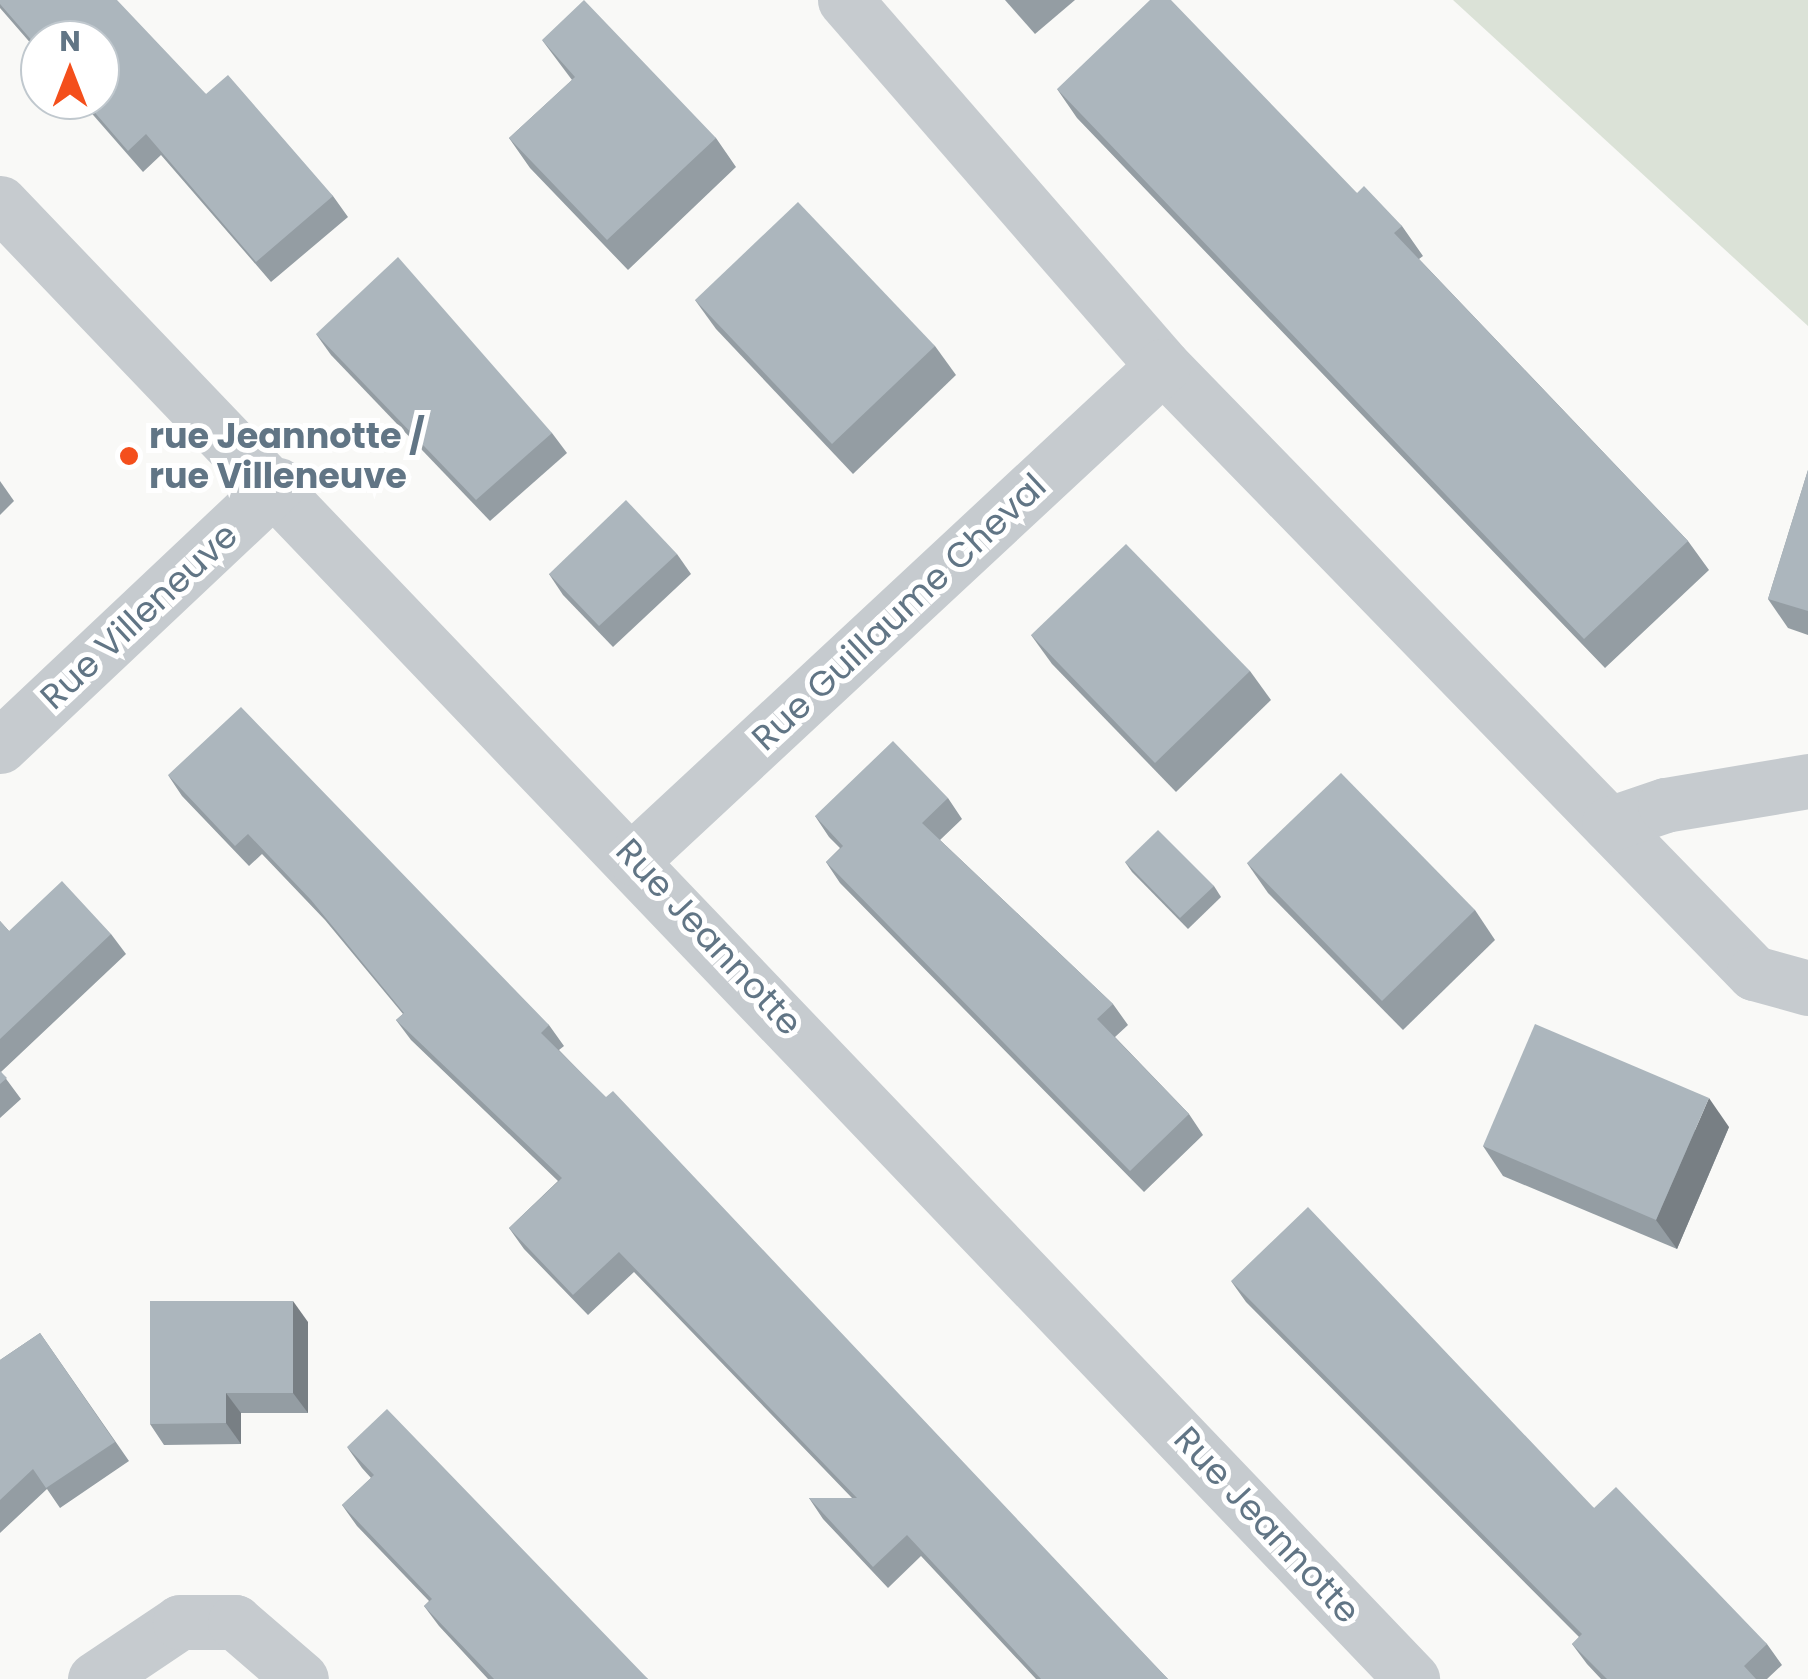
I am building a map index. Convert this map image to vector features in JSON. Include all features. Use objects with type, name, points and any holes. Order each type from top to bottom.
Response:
[{"type":"street","points":[[846,0],[1163,366],[1754,973],[1808,988]]},
{"type":"street","name":"Rue Jeannotte","points":[[0,202],[278,485],[1412,1679]]},
{"type":"street","name":"Rue Guillaume Cheval","points":[[634,858],[1163,366]]},
{"type":"street","name":"Rue Villeneuve","points":[[0,746],[278,485]]},
{"type":"street","points":[[1609,824],[1664,805],[1808,781]]},
{"type":"street","points":[[96,1679],[180,1622],[235,1622],[301,1679]]},
{"type":"shaded area","points":[[1453,0],[1808,0],[1808,326]]},
{"type":"building","points":[[0,0],[117,0],[206,94],[228,75],[333,196],[256,262],[146,134],[128,151],[101,120],[120,120],[120,20],[20,20],[20,27]]},
{"type":"building","points":[[584,0],[716,138],[607,240],[509,138],[575,77],[542,40]]},
{"type":"building","points":[[1150,0],[1171,0],[1357,193],[1364,186],[1402,226],[1394,233],[1688,541],[1584,639],[1057,89]]},
{"type":"building","points":[[798,202],[935,346],[832,444],[695,300]]},
{"type":"building","points":[[398,257],[552,433],[476,500],[316,334]]},
{"type":"building","points":[[1808,470],[1808,611],[1768,599]]},
{"type":"building","points":[[626,500],[677,554],[599,626],[549,574]]},
{"type":"building","points":[[1126,544],[1250,671],[1155,763],[1031,635]]},
{"type":"building","points":[[241,707],[549,1025],[541,1033],[606,1097],[613,1091],[1168,1679],[1041,1679],[907,1535],[873,1567],[809,1498],[857,1498],[619,1252],[573,1295],[509,1228],[562,1178],[396,1020],[404,1013],[311,900],[248,834],[235,846],[168,775]]},
{"type":"building","points":[[893,741],[948,798],[922,823],[1113,1004],[1097,1019],[1189,1114],[1130,1171],[826,862],[843,846],[815,816]]},
{"type":"building","points":[[1341,773],[1475,910],[1382,1001],[1247,863]]},
{"type":"building","points":[[1158,830],[1214,886],[1180,918],[1125,862]]},
{"type":"building","points":[[62,881],[111,934],[0,1039],[0,921],[9,931]]},
{"type":"building","points":[[1535,1024],[1709,1098],[1656,1220],[1483,1146]]},
{"type":"building","points":[[1308,1207],[1594,1508],[1616,1487],[1767,1644],[1744,1666],[1756,1679],[1607,1679],[1572,1644],[1582,1634],[1231,1281]]},
{"type":"building","points":[[150,1301],[293,1301],[293,1393],[226,1393],[226,1423],[150,1424]]},
{"type":"building","points":[[40,1333],[115,1442],[46,1488],[33,1469],[0,1500],[0,1360]]},
{"type":"building","points":[[387,1409],[648,1679],[494,1679],[424,1606],[432,1599],[342,1505],[374,1475],[347,1447]]},
{"type":"place","name":"rue Jeannotte / rue Villeneuve","points":[[129,456]]}]
